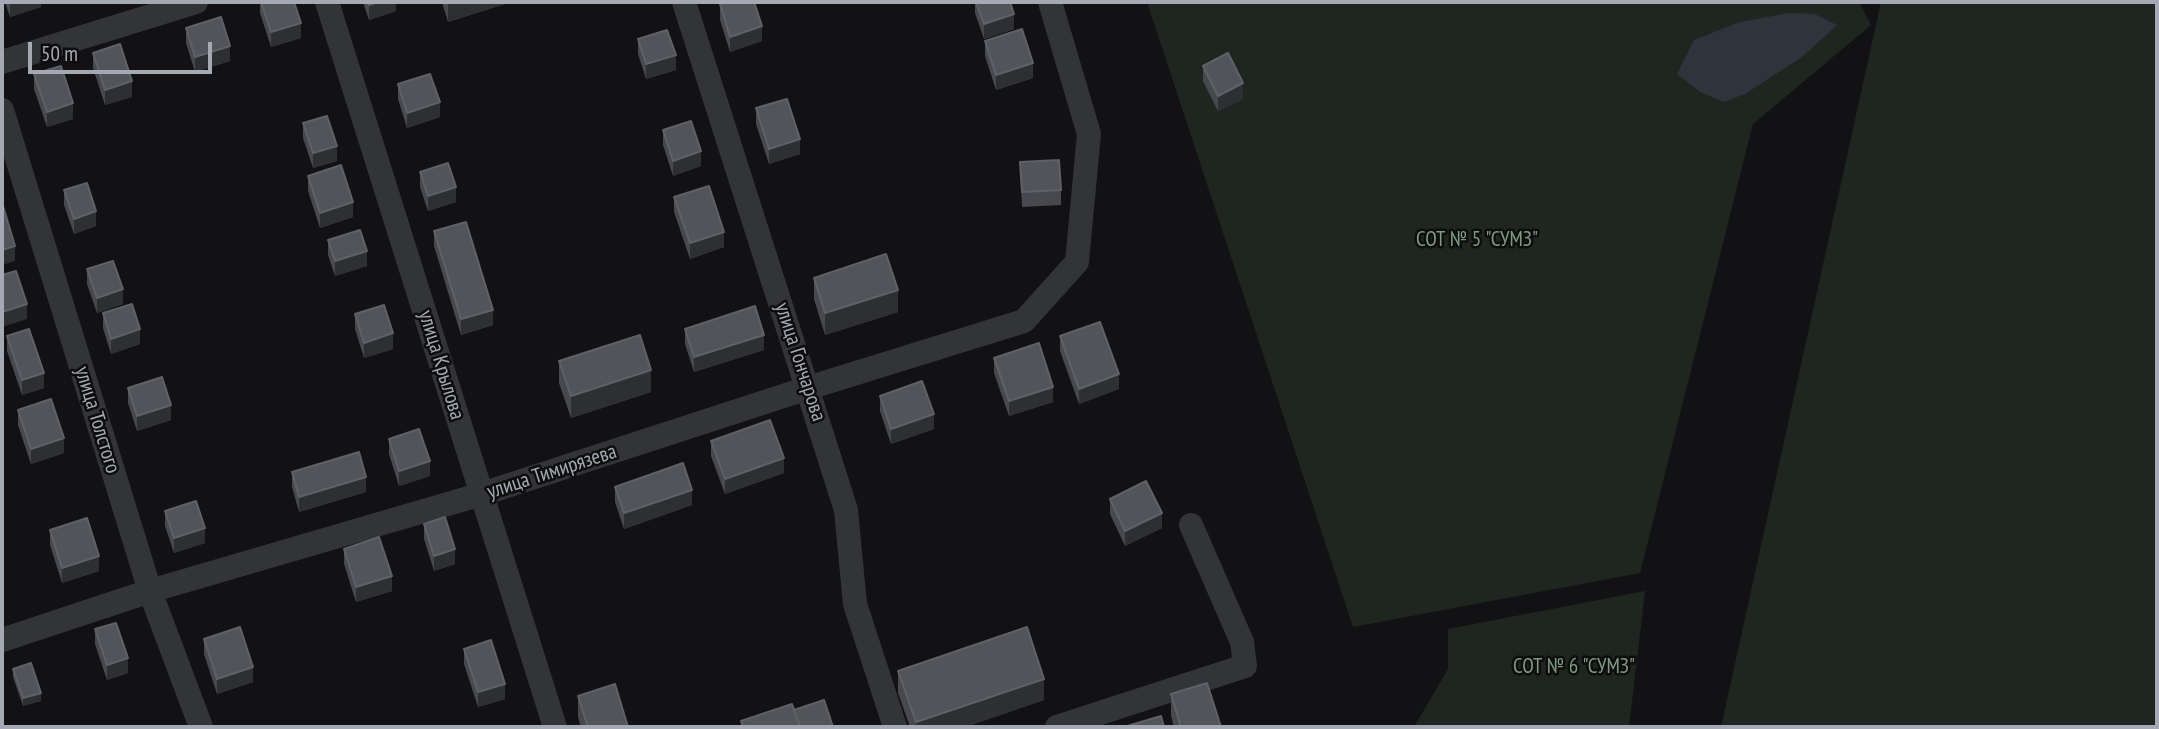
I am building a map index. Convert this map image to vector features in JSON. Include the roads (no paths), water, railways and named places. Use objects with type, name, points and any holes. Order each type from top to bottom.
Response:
[{"type":"street","points":[[2,62],[196,2]]},
{"type":"street","name":"улица Крылова","points":[[327,2],[555,727]]},
{"type":"street","name":"улица Гончарова","points":[[684,2],[846,510],[855,604],[895,727]]},
{"type":"street","name":"улица Тимирязева","points":[[2,640],[150,591],[482,495],[808,388],[1024,321],[1077,262],[1089,134],[1050,2]]},
{"type":"street","name":"улица Толстого","points":[[2,110],[150,591],[201,727]]},
{"type":"street","points":[[1057,727],[1245,666],[1242,642],[1191,525]]},
{"type":"park label","name":"СОТ № 5 \"СУМЗ\"","points":[[1477,240]]},
{"type":"park label","name":"СОТ № 6 \"СУМЗ\"","points":[[1574,667]]}]
